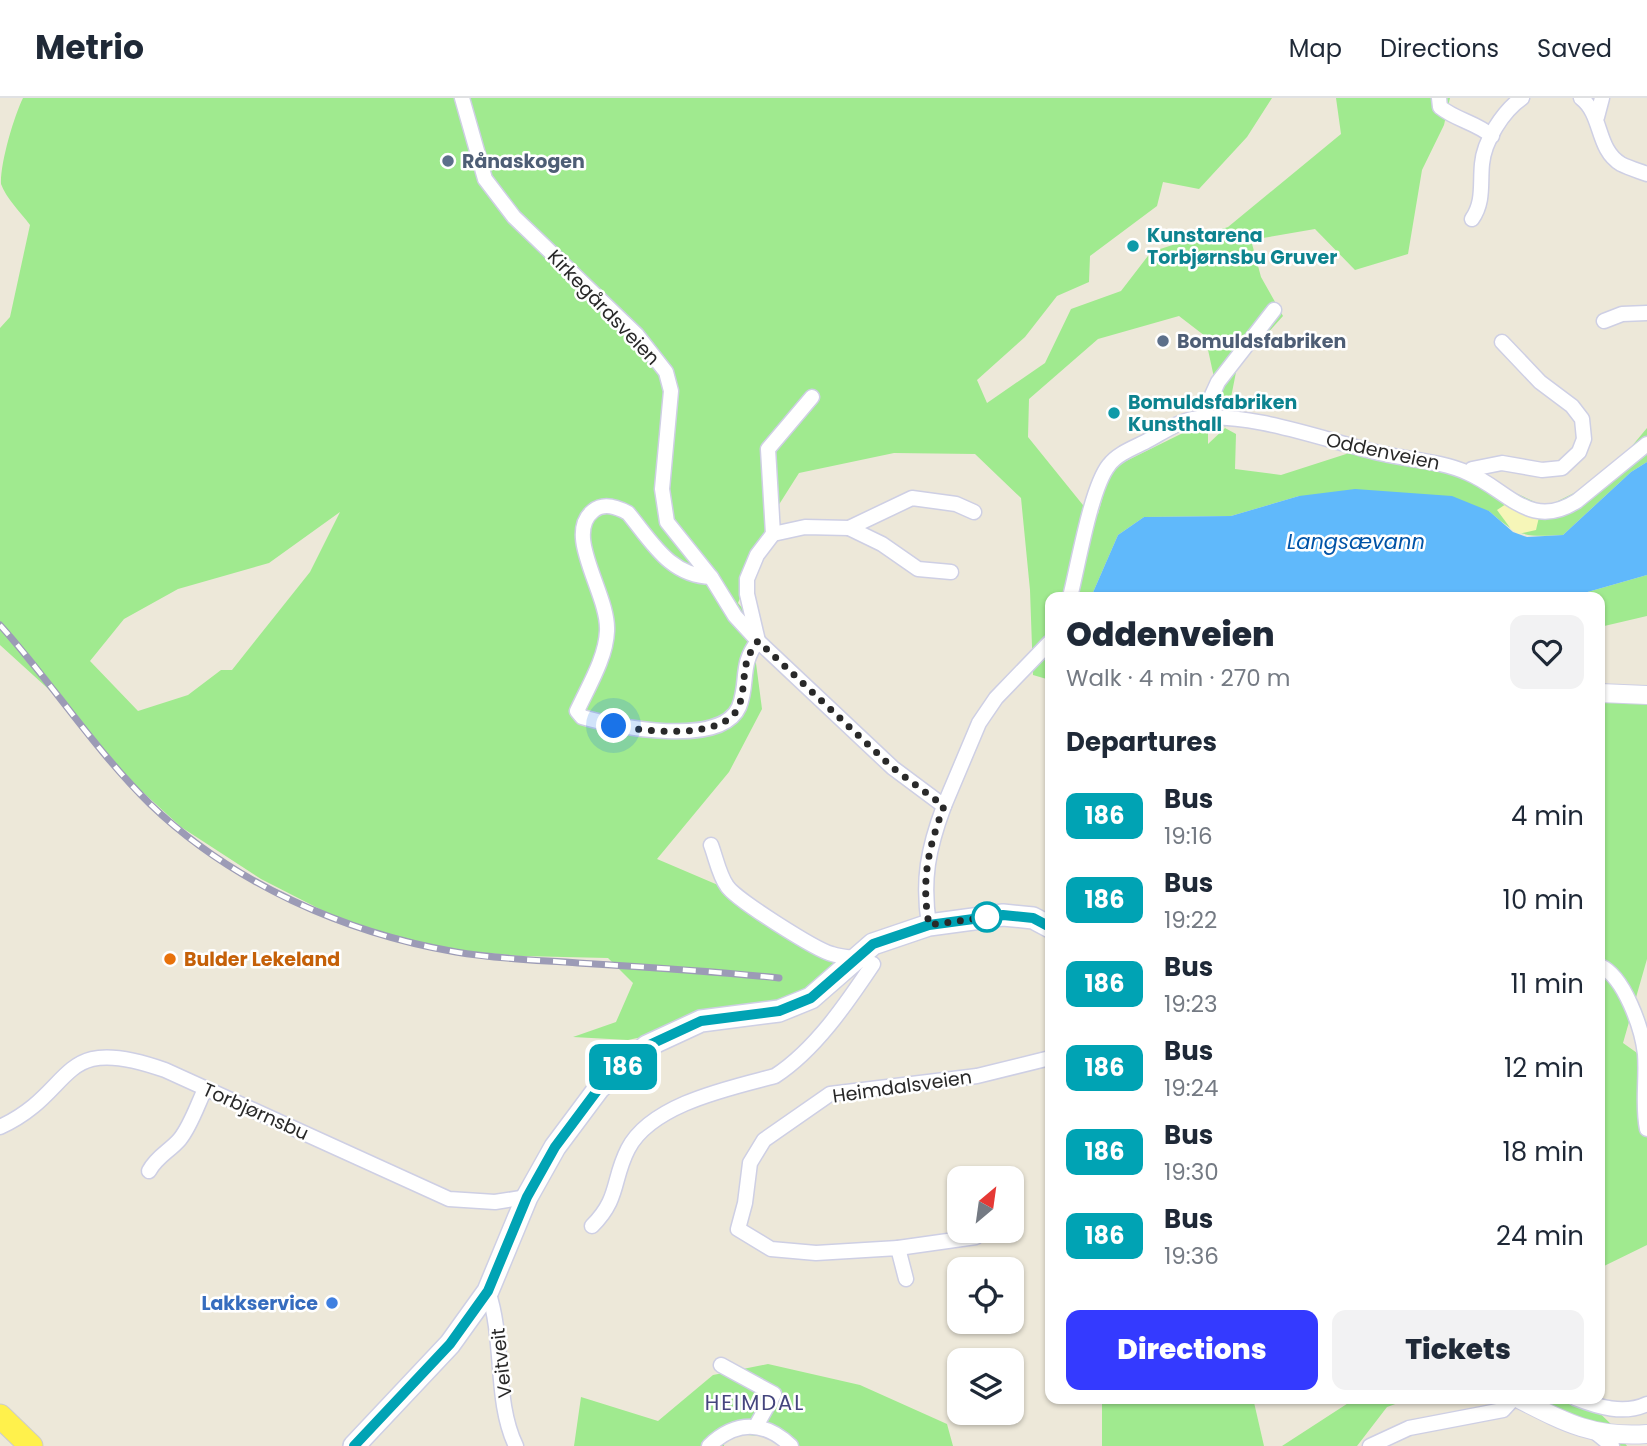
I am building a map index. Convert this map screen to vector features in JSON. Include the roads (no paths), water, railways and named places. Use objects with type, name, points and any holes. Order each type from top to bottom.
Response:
[{"type":"main road","points":[[354,1446],[450,1344],[488,1291],[527,1197],[582,1108],[647,1046],[701,1021],[779,1011],[811,998],[873,944],[929,925],[1003,915],[1033,918],[1045,924]]},
{"type":"main road","points":[[0,1416],[31,1446]]},
{"type":"street","name":"Kirkegårdsveien","points":[[462,98],[485,179],[514,217],[637,335],[666,372],[671,391],[662,489],[667,522],[711,577],[735,616],[758,641],[893,768],[944,806]]},
{"type":"street","points":[[1439,98],[1440,107],[1448,114],[1476,123],[1492,136]]},
{"type":"street","points":[[1472,219],[1480,202],[1482,162],[1492,136],[1503,117],[1522,98]]},
{"type":"street","points":[[1581,98],[1597,117]]},
{"type":"street","points":[[1602,98],[1597,117],[1608,151],[1619,163],[1647,174]]},
{"type":"street","points":[[1201,419],[1219,382],[1274,310]]},
{"type":"street","points":[[1604,321],[1622,314],[1647,313]]},
{"type":"street","points":[[1470,473],[1472,470],[1502,463],[1542,470],[1562,468],[1579,452],[1584,439],[1582,419],[1572,406],[1540,382],[1502,342]]},
{"type":"street","points":[[773,534],[768,449],[775,437],[813,397]]},
{"type":"street","name":"Oddenveien","points":[[1071,592],[1099,484],[1109,464],[1124,453],[1182,423],[1201,419],[1239,421],[1286,429],[1378,453],[1444,464],[1470,473],[1529,510],[1543,513],[1564,509],[1577,501],[1647,444]]},
{"type":"street","points":[[849,528],[912,498],[956,504],[975,512]]},
{"type":"street","points":[[711,577],[690,576],[668,561],[628,513],[619,508],[607,506],[591,512],[583,524],[581,535],[583,549],[608,612],[607,635],[577,711],[582,717],[635,729],[716,727],[732,718],[738,709],[746,656],[758,641],[747,594],[747,579],[757,555],[773,534],[805,527],[849,528],[882,544],[918,569],[951,572]]},
{"type":"street","points":[[929,925],[924,875],[933,835],[944,806],[979,723],[996,698],[1045,647]]},
{"type":"street","points":[[1605,693],[1647,695]]},
{"type":"street","points":[[592,1226],[610,1205],[625,1155],[639,1135],[686,1103],[775,1076],[787,1068],[827,1027],[873,964],[860,957],[833,955],[815,947],[738,898],[726,886],[711,845]]},
{"type":"street","points":[[1605,968],[1619,981],[1640,1032],[1645,1053],[1647,1129]]},
{"type":"street","name":"Torbjørnsbu","points":[[0,1127],[36,1102],[61,1077],[83,1061],[99,1056],[133,1059],[449,1199],[495,1202],[527,1197]]},
{"type":"street","name":"Heimdalsveien","points":[[898,1248],[816,1253],[771,1249],[737,1229],[745,1203],[750,1163],[764,1140],[830,1094],[977,1076],[1045,1059]]},
{"type":"street","points":[[149,1171],[156,1158],[178,1142],[186,1131],[205,1089]]},
{"type":"street","points":[[906,1279],[898,1248],[947,1241]]},
{"type":"street","name":"Veitveit","points":[[488,1291],[496,1314],[513,1441]]},
{"type":"street","points":[[721,1365],[775,1394],[756,1426]]},
{"type":"street","points":[[1370,1446],[1409,1428],[1503,1410],[1510,1404]]},
{"type":"street","points":[[1528,1404],[1571,1426],[1616,1436],[1647,1434]]},
{"type":"street","points":[[1595,1404],[1627,1410],[1647,1404]]},
{"type":"street","points":[[709,1446],[728,1433],[756,1426],[772,1430],[791,1446]]},
{"type":"street","points":[[1595,1432],[1612,1446]]},
{"type":"water","name":"Langsævann","points":[[1647,462],[1647,575],[1588,592],[1093,592],[1118,535],[1144,517],[1231,516],[1299,496],[1355,489],[1452,496],[1489,511],[1513,532],[1527,537],[1563,535],[1631,472]]},
{"type":"railway","points":[[0,625],[110,761],[150,804],[217,858],[292,901],[373,932],[456,952],[779,978]]},
{"type":"place","name":"Rånaskogen","points":[[448,161]]},
{"type":"place","name":"Kunstarena Torbjørnsbu Gruver","points":[[1133,246]]},
{"type":"place","name":"Bomuldsfabriken","points":[[1163,341]]},
{"type":"place","name":"Bomuldsfabriken Kunsthall","points":[[1114,413]]},
{"type":"place","name":"Bulder Lekeland","points":[[170,959]]},
{"type":"place","name":"Lakkservice","points":[[332,1303]]},
{"type":"district","name":"HEIMDAL","points":[[755,1403]]}]
